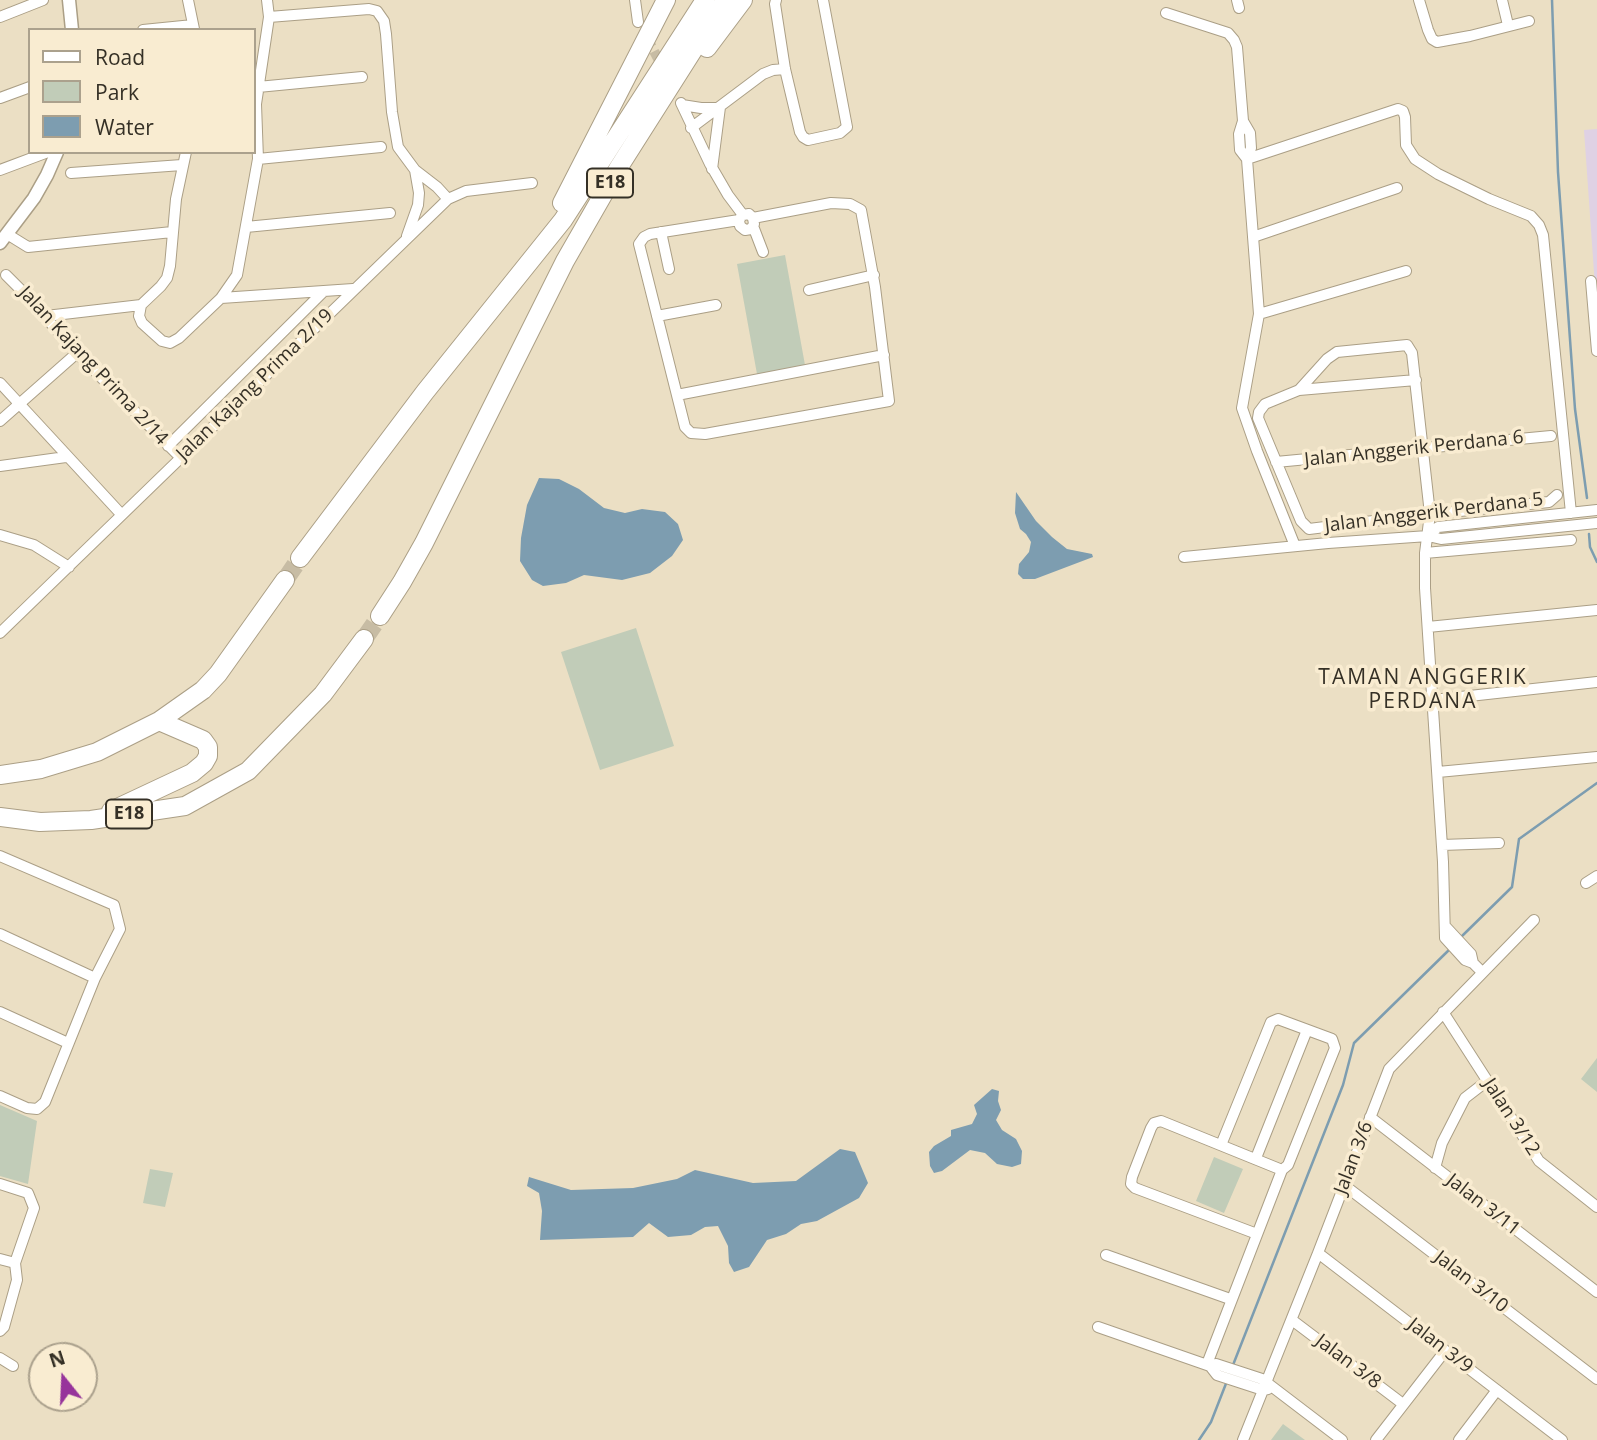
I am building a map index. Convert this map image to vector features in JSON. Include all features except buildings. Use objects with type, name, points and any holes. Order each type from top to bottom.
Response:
[{"type":"highway","points":[[538,249],[666,0]]},
{"type":"highway","name":"E18","points":[[300,558],[425,392],[564,220],[705,0]]},
{"type":"highway","name":"E18","points":[[380,616],[424,543],[565,261],[618,167],[725,0]]},
{"type":"highway","points":[[618,167],[743,0]]},
{"type":"highway","points":[[0,775],[41,769],[97,752],[159,721],[203,690],[218,674],[285,580]]},
{"type":"highway","name":"E18","points":[[0,817],[40,822],[91,820],[185,806],[248,771],[323,694],[363,639]]},
{"type":"highway","points":[[91,820],[192,773],[204,763],[208,756],[208,747],[203,740],[159,721]]},
{"type":"street","points":[[0,17],[43,0]]},
{"type":"street","points":[[69,0],[72,28]]},
{"type":"street","points":[[188,0],[194,27]]},
{"type":"street","points":[[256,111],[269,17],[267,0]]},
{"type":"street","points":[[635,0],[638,22]]},
{"type":"street","points":[[776,0],[785,69],[803,138],[808,140],[840,133],[847,127],[823,0]]},
{"type":"street","points":[[1419,0],[1428,30],[1432,39],[1437,42],[1529,21]]},
{"type":"street","points":[[1502,0],[1508,25]]},
{"type":"street","points":[[269,17],[369,9],[377,11],[384,21],[386,34],[395,137],[415,170],[448,199]]},
{"type":"street","points":[[1166,13],[1228,33],[1237,47],[1243,121],[1239,134],[1240,150],[1247,159],[1259,314],[1242,408],[1294,546]]},
{"type":"street","points":[[691,128],[764,74],[785,69]]},
{"type":"street","points":[[258,87],[362,77]]},
{"type":"street","points":[[0,98],[28,88]]},
{"type":"street","points":[[720,107],[701,108],[682,104],[712,169],[747,220],[763,252]]},
{"type":"street","points":[[712,169],[720,107]]},
{"type":"street","points":[[1247,159],[1398,109],[1403,111],[1406,145],[1415,159],[1438,174],[1531,216],[1543,235],[1571,513]]},
{"type":"street","points":[[185,154],[167,278],[141,304],[139,316],[142,323],[162,341],[170,343],[179,338],[221,298],[237,275],[258,159],[256,135]]},
{"type":"street","points":[[258,159],[381,147]]},
{"type":"street","points":[[0,170],[43,154]]},
{"type":"street","points":[[56,154],[34,198],[3,239],[28,247],[172,232]]},
{"type":"street","points":[[71,173],[182,165]]},
{"type":"street","points":[[406,240],[418,205],[415,170]]},
{"type":"street","name":"Jalan Kajang Prima 2/19","points":[[0,632],[448,199],[466,191],[532,183]]},
{"type":"street","points":[[1253,237],[1397,188]]},
{"type":"street","points":[[831,203],[856,206],[861,210],[873,275],[889,401],[705,435],[691,433],[685,427],[639,244],[644,237],[661,232],[747,220],[831,203]]},
{"type":"street","points":[[246,228],[390,214]]},
{"type":"street","points":[[661,232],[669,269]]},
{"type":"street","points":[[1259,314],[1406,271]]},
{"type":"street","name":"Jalan Kajang Prima 2/14","points":[[6,275],[46,316],[76,353],[180,457]]},
{"type":"street","points":[[809,290],[873,275]]},
{"type":"street","points":[[1591,281],[1597,351]]},
{"type":"street","points":[[221,298],[353,289]]},
{"type":"street","points":[[168,446],[324,291]]},
{"type":"street","points":[[46,316],[141,304]]},
{"type":"street","points":[[657,316],[716,305]]},
{"type":"street","points":[[1299,390],[1327,359],[1337,352],[1408,345],[1412,353],[1430,514],[1425,553],[1425,588],[1447,932],[1482,972]]},
{"type":"street","points":[[0,421],[76,353]]},
{"type":"street","points":[[677,395],[884,355]]},
{"type":"street","points":[[1276,463],[1258,418],[1265,404],[1299,390],[1416,380]]},
{"type":"street","points":[[0,383],[121,514]]},
{"type":"street","name":"Jalan Anggerik Perdana 6","points":[[1276,463],[1551,436]]},
{"type":"street","points":[[0,466],[66,457]]},
{"type":"street","name":"Jalan Anggerik Perdana 5","points":[[1276,463],[1301,521],[1310,528],[1549,502],[1557,495]]},
{"type":"street","points":[[1428,536],[1438,527],[1597,510]]},
{"type":"street","points":[[1184,557],[1428,536],[1441,539],[1597,523]]},
{"type":"street","points":[[0,535],[34,545],[69,568]]},
{"type":"street","points":[[1425,553],[1571,540]]},
{"type":"street","points":[[1428,628],[1597,610]]},
{"type":"street","points":[[1433,700],[1597,682]]},
{"type":"street","points":[[1438,772],[1597,757]]},
{"type":"street","points":[[1442,845],[1499,842]]},
{"type":"street","points":[[0,856],[114,905],[120,929],[95,978],[45,1102],[37,1109],[27,1108],[0,1096]]},
{"type":"street","points":[[1586,883],[1597,876]]},
{"type":"street","name":"Jalan 3/6","points":[[1243,1440],[1388,1069],[1534,920]]},
{"type":"street","points":[[0,934],[95,978]]},
{"type":"street","name":"Jalan 3/12","points":[[1443,1012],[1539,1161],[1597,1207]]},
{"type":"street","points":[[0,1013],[68,1043]]},
{"type":"street","points":[[1213,1368],[1230,1299],[1335,1048],[1332,1039],[1278,1019],[1271,1022],[1221,1145]]},
{"type":"street","points":[[1256,1158],[1307,1030]]},
{"type":"street","points":[[1435,1168],[1442,1143],[1465,1098],[1488,1081]]},
{"type":"street","name":"Jalan 3/11","points":[[1370,1117],[1597,1292]]},
{"type":"street","points":[[1257,1234],[1135,1188],[1131,1184],[1132,1177],[1154,1123],[1161,1121],[1282,1170]]},
{"type":"street","points":[[0,1184],[28,1193],[34,1208],[15,1263],[17,1280],[4,1327],[0,1331]]},
{"type":"street","name":"Jalan 3/10","points":[[1344,1185],[1597,1379]]},
{"type":"street","name":"Jalan 3/9","points":[[1318,1253],[1562,1440]]},
{"type":"street","points":[[1105,1255],[1230,1299]]},
{"type":"street","points":[[0,1259],[15,1263]]},
{"type":"street","name":"Jalan 3/8","points":[[1292,1320],[1404,1404]]},
{"type":"street","points":[[1098,1327],[1263,1385],[1342,1440]]},
{"type":"street","points":[[1376,1440],[1446,1351]]},
{"type":"street","points":[[0,1358],[13,1366]]},
{"type":"street","points":[[1459,1440],[1497,1390]]},
{"type":"shaded area","points":[[1597,129],[1597,315],[1584,130]]},
{"type":"green space","points":[[785,255],[805,365],[757,374],[737,264]]},
{"type":"green space","points":[[636,628],[674,746],[600,770],[561,652]]},
{"type":"green space","points":[[1597,1058],[1597,1092],[1581,1079]]},
{"type":"green space","points":[[0,1105],[37,1121],[28,1184],[0,1176]]},
{"type":"green space","points":[[1214,1157],[1243,1169],[1224,1213],[1196,1201]]},
{"type":"green space","points":[[150,1169],[173,1173],[165,1207],[143,1203]]},
{"type":"green space","points":[[1283,1424],[1305,1440],[1271,1440]]},
{"type":"water","points":[[539,478],[559,479],[579,489],[604,508],[625,513],[642,509],[665,512],[678,524],[683,540],[672,556],[650,573],[622,580],[584,575],[566,583],[543,586],[532,580],[520,561],[527,505]]},
{"type":"water","points":[[1016,492],[1036,521],[1052,537],[1067,549],[1092,554],[1093,557],[1035,579],[1023,579],[1018,574],[1019,564],[1029,552],[1031,542],[1020,529],[1015,513]]},
{"type":"water","points":[[992,1089],[999,1091],[1001,1110],[996,1120],[1002,1130],[1016,1139],[1022,1151],[1021,1164],[1012,1167],[997,1164],[985,1153],[970,1150],[942,1171],[934,1173],[930,1166],[929,1152],[951,1136],[951,1130],[972,1124],[977,1114],[974,1105]]},
{"type":"water","points":[[840,1149],[855,1152],[868,1183],[859,1198],[817,1221],[801,1224],[786,1234],[767,1240],[749,1267],[734,1272],[729,1263],[728,1246],[718,1226],[705,1227],[691,1235],[668,1237],[649,1223],[633,1237],[540,1240],[542,1211],[539,1193],[527,1186],[529,1177],[571,1190],[633,1188],[677,1179],[695,1170],[753,1183],[796,1181]]},
{"type":"waterway","points":[[1552,0],[1558,172],[1575,409],[1587,498]]},
{"type":"waterway","points":[[1589,534],[1590,547],[1597,562]]},
{"type":"waterway","points":[[1460,938],[1512,887],[1519,839],[1597,783]]},
{"type":"waterway","points":[[1233,1365],[1343,1085],[1354,1043],[1451,948]]},
{"type":"waterway","points":[[1199,1440],[1211,1422],[1227,1381]]},
{"type":"tunnel","points":[[647,38],[663,68]]},
{"type":"tunnel","points":[[285,580],[300,558]]},
{"type":"tunnel","points":[[364,639],[380,616]]},
{"type":"district","name":"TAMAN ANGGERIK PERDANA","points":[[1423,690]]}]
